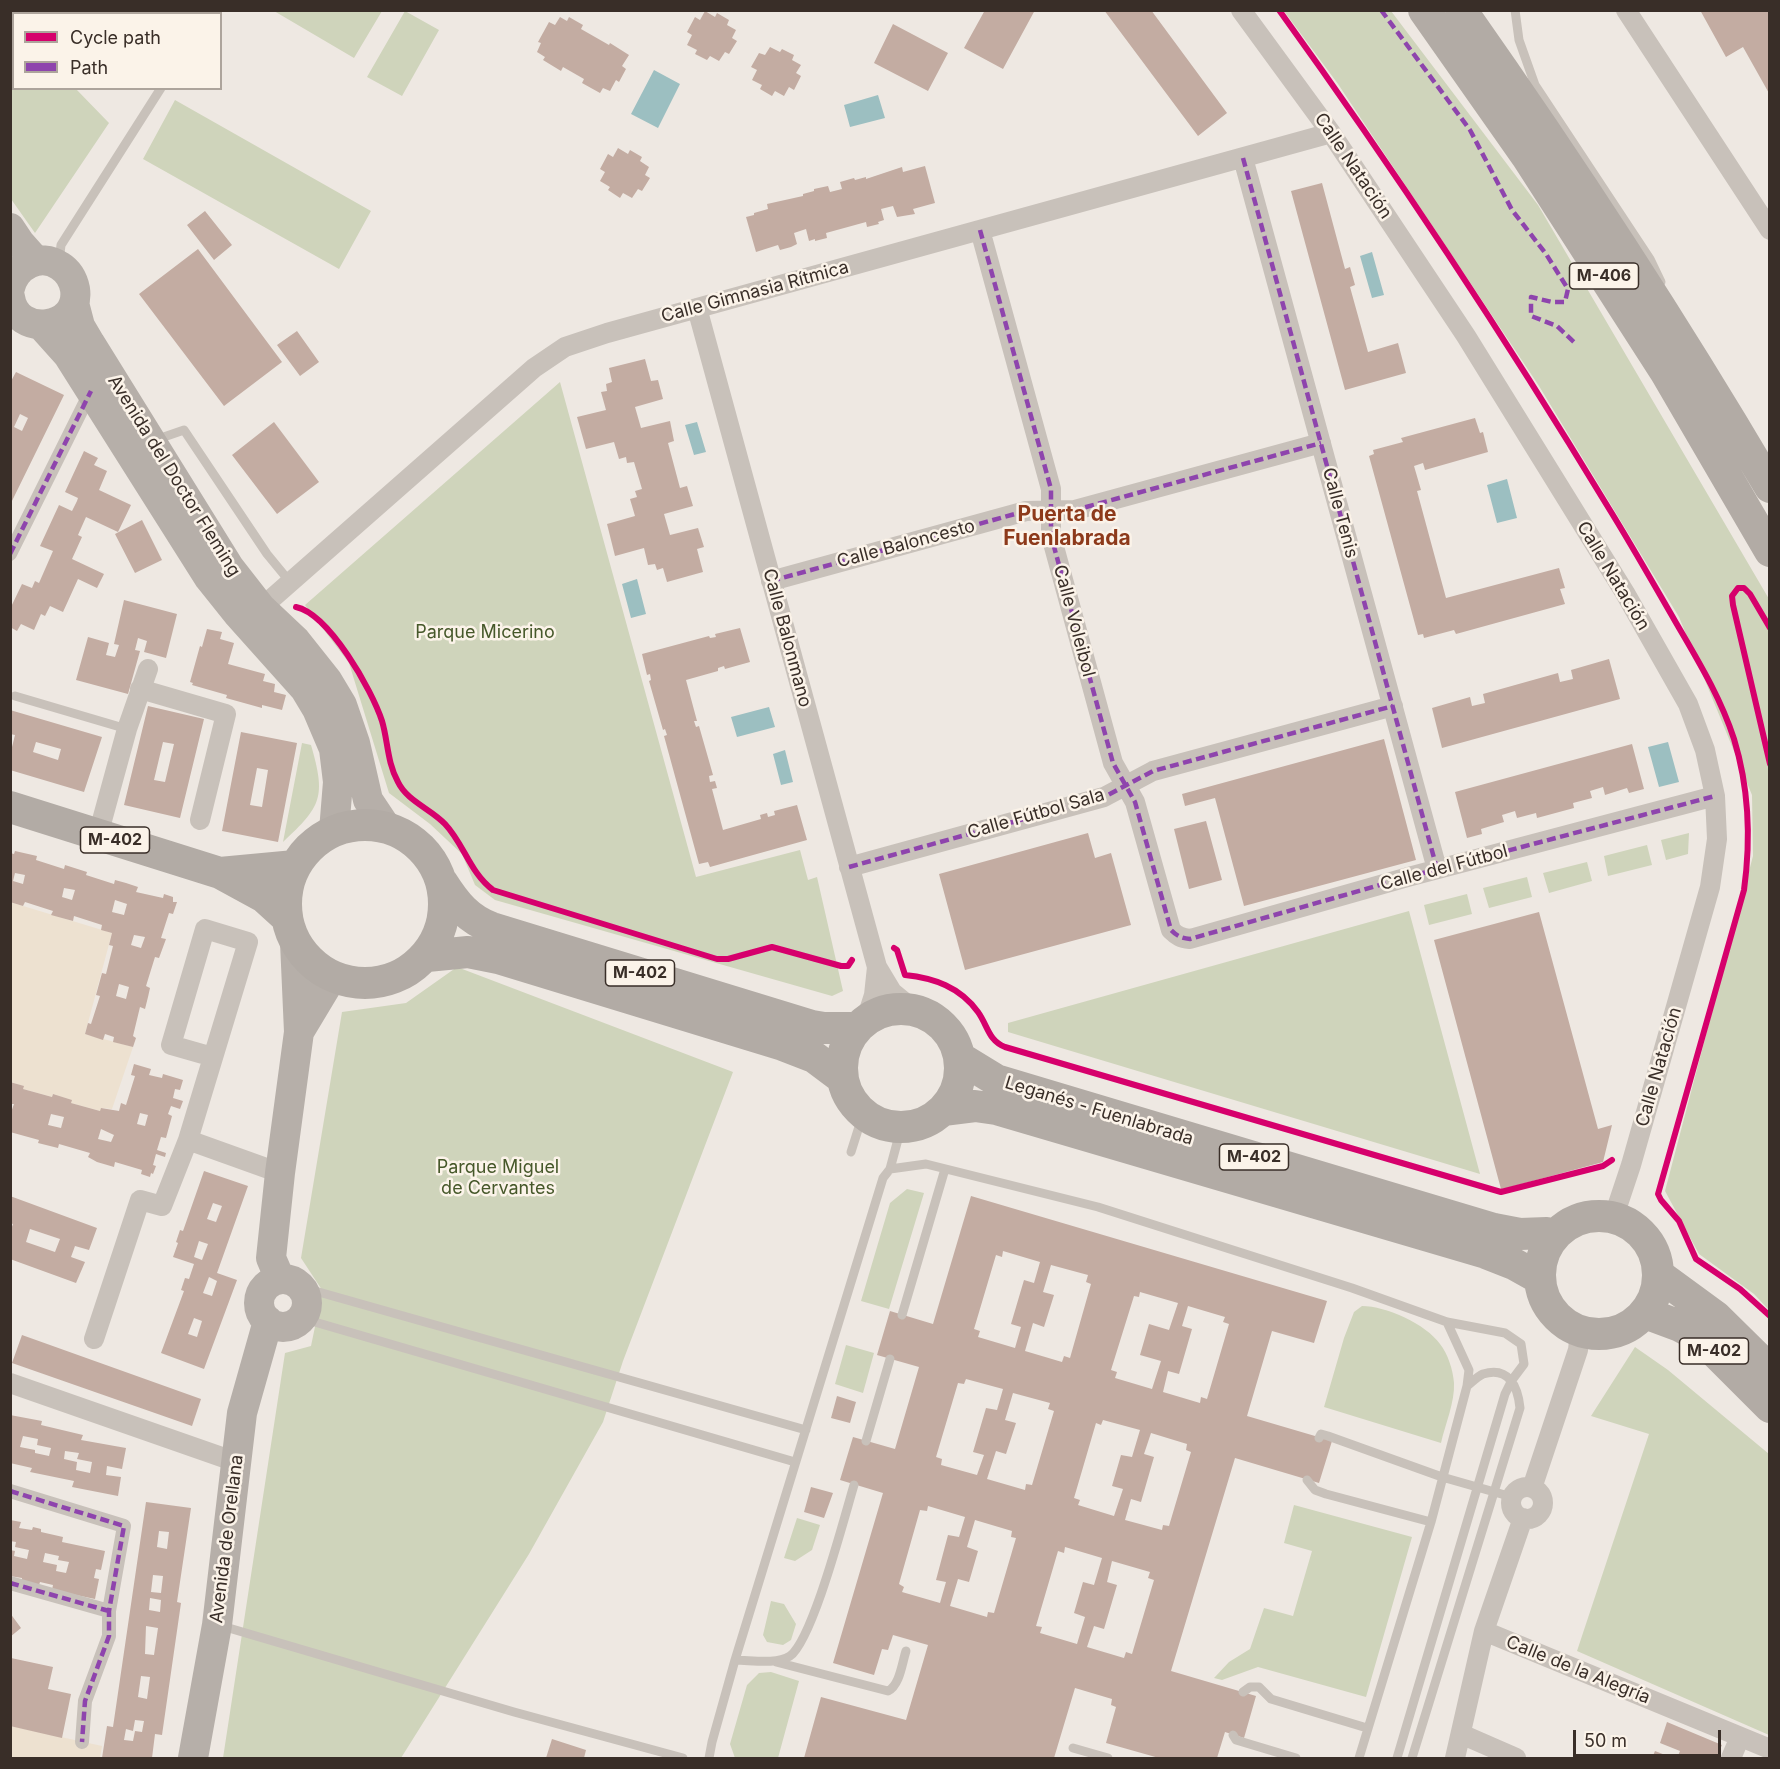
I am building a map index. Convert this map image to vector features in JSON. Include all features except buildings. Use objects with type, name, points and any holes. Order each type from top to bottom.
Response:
[{"type":"highway","name":"M-406","points":[[1424,10],[1528,158],[1647,342],[1770,551]]},
{"type":"highway","name":"M-406","points":[[1461,10],[1550,137],[1726,413],[1770,487]]},
{"type":"highway","name":"M-402","points":[[10,807],[220,873]]},
{"type":"highway","points":[[220,873],[264,897],[291,929],[310,963],[332,977],[357,984],[383,982],[407,973],[427,956],[440,933],[445,906],[442,882],[429,856],[410,838],[386,827],[360,825],[334,831],[312,845],[295,866],[286,891],[291,929]]},
{"type":"highway","points":[[220,873],[295,866]]},
{"type":"highway","name":"M-402","points":[[442,882],[459,908],[474,920],[492,928],[812,1026],[824,1028],[861,1024],[886,1010],[905,1008],[924,1013],[941,1023],[953,1039],[960,1058]]},
{"type":"highway","name":"M-402","points":[[427,956],[468,952],[508,961],[783,1045],[814,1057],[842,1078],[846,1091],[862,1114]]},
{"type":"highway","points":[[842,1078],[844,1051],[861,1024]]},
{"type":"highway","name":"Leganés - Fuenlabrada","points":[[901,1128],[916,1126],[931,1120],[943,1110],[954,1095],[960,1077],[960,1058]]},
{"type":"highway","name":"Leganés - Fuenlabrada","points":[[960,1058],[996,1080],[1472,1222],[1520,1234],[1556,1235]]},
{"type":"highway","name":"Leganés - Fuenlabrada","points":[[943,1110],[975,1106],[996,1109],[1486,1253],[1514,1264],[1539,1278]]},
{"type":"highway","points":[[862,1114],[887,1126],[901,1128]]},
{"type":"highway","points":[[1588,1216],[1614,1216],[1640,1231],[1652,1248],[1660,1276],[1655,1295],[1645,1313],[1637,1321],[1619,1331],[1599,1335],[1580,1331],[1562,1321],[1549,1306],[1539,1278],[1545,1250],[1556,1235],[1570,1223],[1588,1216]]},
{"type":"highway","name":"M-402","points":[[1660,1276],[1716,1317],[1770,1370]]},
{"type":"highway","name":"M-402","points":[[1645,1313],[1699,1336],[1770,1407]]},
{"type":"main road","points":[[10,228],[20,243],[47,262],[67,271],[73,281],[74,303],[69,312],[62,320],[42,326],[22,319],[12,302],[18,271],[26,264],[47,262]]},
{"type":"main road","name":"Avenida del Doctor Fleming","points":[[74,303],[80,326],[229,567],[261,608],[296,641],[315,664],[342,705],[355,743],[368,800],[386,827]]},
{"type":"main road","name":"Avenida del Doctor Fleming","points":[[42,326],[68,355],[209,578],[305,689],[317,709],[334,749],[338,782],[334,831]]},
{"type":"main road","points":[[268,1321],[282,1327],[290,1326],[301,1318],[307,1301],[271,1258],[299,1032],[291,929]]},
{"type":"main road","points":[[299,1032],[332,977]]},
{"type":"main road","name":"Avenida de Orellana","points":[[193,1758],[217,1625],[242,1413],[268,1321],[260,1308],[261,1293],[272,1281],[290,1283]]},
{"type":"street","name":"Calle Natación","points":[[1241,10],[1331,133],[1466,336],[1625,592],[1688,705],[1705,750],[1714,796],[1716,839],[1710,887],[1631,1165],[1614,1216]]},
{"type":"street","points":[[1626,10],[1770,230]]},
{"type":"street","name":"Calle Gimnasia Rítmica","points":[[261,608],[534,368],[556,352],[591,337],[1331,133]]},
{"type":"street","name":"Calle Tenis","points":[[1243,158],[1437,869]]},
{"type":"street","name":"Calle Voleibol","points":[[980,230],[1051,489],[1050,511],[1053,543],[1113,763],[1135,802],[1171,930],[1175,935]]},
{"type":"street","name":"Calle Balonmano","points":[[696,308],[877,967],[892,992],[914,1010]]},
{"type":"street","points":[[10,554],[91,391]]},
{"type":"street","name":"Calle Baloncesto","points":[[771,581],[1026,511],[1075,510],[1321,443]]},
{"type":"street","points":[[98,835],[127,729],[148,669]]},
{"type":"street","points":[[140,689],[226,714],[200,820]]},
{"type":"street","name":"Calle Fútbol Sala","points":[[849,867],[1104,797],[1153,771],[1393,706]]},
{"type":"street","name":"Calle del Fútbol","points":[[1175,935],[1190,939],[1437,869],[1714,796]]},
{"type":"street","points":[[94,1339],[140,1200],[162,1206],[188,1140],[248,942],[206,929],[171,1045],[213,1057]]},
{"type":"street","name":"Calle Balonmano","points":[[861,1024],[874,995],[877,967]]},
{"type":"street","points":[[188,1140],[280,1173]]},
{"type":"street","points":[[1532,1488],[1578,1350],[1580,1331]]},
{"type":"street","points":[[10,1383],[236,1462]]},
{"type":"street","points":[[1519,1488],[1532,1488],[1542,1497],[1543,1507],[1533,1518],[1522,1518],[1514,1512],[1511,1502],[1504,1494],[1519,1488]]},
{"type":"street","points":[[10,1491],[124,1526],[109,1611],[109,1636],[85,1701],[82,1742]]},
{"type":"street","points":[[1484,1631],[1522,1518]]},
{"type":"street","points":[[10,1583],[109,1611]]},
{"type":"street","name":"Calle de la Alegría","points":[[1455,1758],[1484,1631],[1770,1749]]},
{"type":"street","points":[[1461,1734],[1516,1758]]},
{"type":"street","points":[[1731,1758],[1740,1737]]},
{"type":"lane","points":[[1515,10],[1519,40],[1535,85],[1650,259],[1665,290]]},
{"type":"lane","points":[[47,262],[61,245],[160,90]]},
{"type":"lane","points":[[1680,320],[1726,413]]},
{"type":"lane","points":[[152,442],[184,430],[267,555],[290,582]]},
{"type":"lane","points":[[15,696],[127,729]]},
{"type":"lane","points":[[851,1152],[862,1114]]},
{"type":"lane","points":[[710,1758],[712,1742],[735,1660],[795,1462],[883,1178],[890,1169],[901,1128]]},
{"type":"lane","points":[[890,1169],[926,1164],[1098,1207],[1352,1288],[1447,1322],[1505,1333],[1521,1344],[1524,1364],[1505,1394],[1397,1758]]},
{"type":"lane","points":[[902,1315],[945,1169]]},
{"type":"lane","points":[[290,1283],[806,1430]]},
{"type":"lane","points":[[301,1318],[795,1462]]},
{"type":"lane","points":[[1359,1758],[1431,1522],[1467,1386],[1469,1370],[1447,1322]]},
{"type":"lane","points":[[866,1441],[890,1359]]},
{"type":"lane","points":[[1412,1758],[1504,1494],[1520,1408],[1519,1392],[1512,1380],[1498,1372],[1482,1375],[1467,1386]]},
{"type":"lane","points":[[1319,1438],[1321,1434],[1328,1436],[1443,1477],[1504,1494]]},
{"type":"lane","points":[[1307,1480],[1315,1490],[1326,1494],[1431,1522]]},
{"type":"lane","points":[[771,1661],[788,1657],[797,1649],[806,1634],[854,1485]]},
{"type":"lane","points":[[217,1625],[514,1712],[684,1758]]},
{"type":"lane","points":[[735,1660],[771,1661],[888,1691],[896,1683],[906,1651]]},
{"type":"lane","points":[[1243,1692],[1251,1687],[1259,1687],[1271,1699],[1367,1728]]},
{"type":"lane","points":[[1233,1735],[1236,1740],[1296,1758]]},
{"type":"lane","points":[[1073,1748],[1108,1758]]},
{"type":"green space","points":[[10,11],[17,11],[12,12],[12,90],[77,90],[109,123],[35,233],[11,199]]},
{"type":"green space","points":[[274,11],[382,11],[354,58]]},
{"type":"green space","points":[[405,11],[439,30],[402,96],[367,77]]},
{"type":"green space","points":[[1284,11],[1391,11],[1538,205],[1769,599],[1769,1310],[1754,1294],[1699,1254],[1665,1191],[1753,856],[1752,795],[1679,617],[1539,386],[1338,84]]},
{"type":"green space","points":[[175,100],[371,211],[339,269],[143,159]]},
{"type":"green space","name":"Parque Micerino","points":[[560,382],[696,877],[800,850],[808,880],[817,877],[843,991],[832,996],[495,900],[475,885],[462,854],[430,824],[389,793],[349,663],[305,605]]},
{"type":"green space","points":[[302,743],[311,745],[316,763],[319,789],[317,800],[306,819],[283,842]]},
{"type":"green space","points":[[1689,833],[1688,854],[1666,860],[1661,840]]},
{"type":"green space","points":[[1647,845],[1652,865],[1608,876],[1604,856]]},
{"type":"green space","points":[[1587,862],[1592,881],[1549,893],[1543,873]]},
{"type":"green space","points":[[1527,877],[1532,897],[1489,908],[1483,888]]},
{"type":"green space","points":[[1467,894],[1472,914],[1429,925],[1424,905]]},
{"type":"green space","points":[[1409,911],[1480,1174],[1008,1032],[1008,1023]]},
{"type":"green space","name":"Parque Miguel de Cervantes","points":[[457,967],[733,1072],[623,1361],[603,1422],[529,1554],[401,1758],[223,1758],[285,1353],[311,1346],[322,1293],[301,1258],[342,1012],[406,1003]]},
{"type":"green space","points":[[907,1189],[924,1193],[889,1309],[861,1301],[890,1203]]},
{"type":"green space","points":[[1362,1306],[1382,1309],[1415,1323],[1434,1337],[1443,1348],[1451,1368],[1454,1390],[1441,1443],[1324,1407],[1344,1338],[1354,1312]]},
{"type":"green space","points":[[846,1345],[874,1353],[863,1393],[835,1384]]},
{"type":"green space","points":[[1635,1347],[1668,1370],[1769,1454],[1769,1735],[1577,1651],[1649,1434],[1591,1416]]},
{"type":"green space","points":[[1294,1505],[1412,1537],[1366,1697],[1258,1667],[1222,1680],[1214,1678],[1229,1662],[1250,1649],[1264,1608],[1293,1616],[1312,1551],[1284,1543]]},
{"type":"green space","points":[[797,1518],[820,1525],[812,1550],[795,1561],[784,1558]]},
{"type":"green space","points":[[771,1601],[784,1604],[796,1624],[791,1640],[783,1645],[767,1642],[763,1635]]},
{"type":"green space","points":[[771,1672],[799,1681],[778,1758],[735,1758],[730,1744],[747,1685],[759,1673]]},
{"type":"shaded area","points":[[10,902],[112,933],[85,1034],[133,1047],[112,1109],[102,1108],[100,1111],[71,1103],[71,1100],[53,1094],[52,1097],[23,1089],[23,1086],[11,1082]]},
{"type":"shaded area","points":[[11,1726],[102,1746],[100,1758],[11,1758]]},
{"type":"water","points":[[654,70],[680,84],[658,128],[631,114]]},
{"type":"water","points":[[878,95],[885,118],[850,127],[844,105]]},
{"type":"water","points":[[1372,252],[1384,295],[1372,298],[1360,256]]},
{"type":"water","points":[[697,422],[706,452],[694,455],[685,425]]},
{"type":"water","points":[[1507,479],[1517,518],[1497,523],[1487,485]]},
{"type":"water","points":[[637,579],[646,614],[631,618],[622,584]]},
{"type":"water","points":[[769,707],[775,727],[737,737],[731,717]]},
{"type":"water","points":[[1668,742],[1679,782],[1659,787],[1648,747]]},
{"type":"water","points":[[785,750],[793,782],[781,785],[773,754]]},
{"type":"marked path","points":[[1381,10],[1470,130],[1512,210],[1546,254],[1568,289],[1565,302],[1552,302],[1531,297],[1531,316],[1557,326],[1575,343]]},
{"type":"marked path","points":[[1243,158],[1437,869]]},
{"type":"marked path","points":[[980,230],[1051,489],[1051,535],[1113,763],[1135,802],[1171,930],[1175,934],[1190,939],[1408,877],[1715,796]]},
{"type":"marked path","points":[[10,554],[91,391]]},
{"type":"marked path","points":[[771,581],[1026,511],[1075,510],[1321,443]]},
{"type":"marked path","points":[[849,867],[1104,797],[1153,771],[1393,706]]},
{"type":"marked path","points":[[10,1491],[124,1526],[109,1611],[109,1636],[85,1701],[82,1742]]},
{"type":"marked path","points":[[10,1583],[109,1611]]},
{"type":"cycle path","points":[[1279,10],[1407,194],[1530,380],[1617,521],[1708,678],[1728,723],[1739,757],[1746,795],[1748,852],[1744,890],[1658,1194],[1679,1221],[1696,1259],[1740,1289],[1770,1316]]},
{"type":"cycle path","points":[[1770,628],[1750,594],[1744,588],[1738,588],[1732,596],[1733,605],[1770,764]]},
{"type":"cycle path","points":[[296,607],[322,623],[348,655],[359,673],[377,707],[394,774],[402,789],[445,824],[478,875],[493,890],[717,959],[728,959],[772,947],[841,966],[848,966],[852,960]]},
{"type":"cycle path","points":[[894,948],[897,950],[905,975],[936,981],[955,990],[971,1003],[995,1041],[1005,1047],[1501,1192],[1603,1166],[1612,1160]]},
{"type":"district","name":"Puerta de Fuenlabrada","points":[[1067,527]]}]
